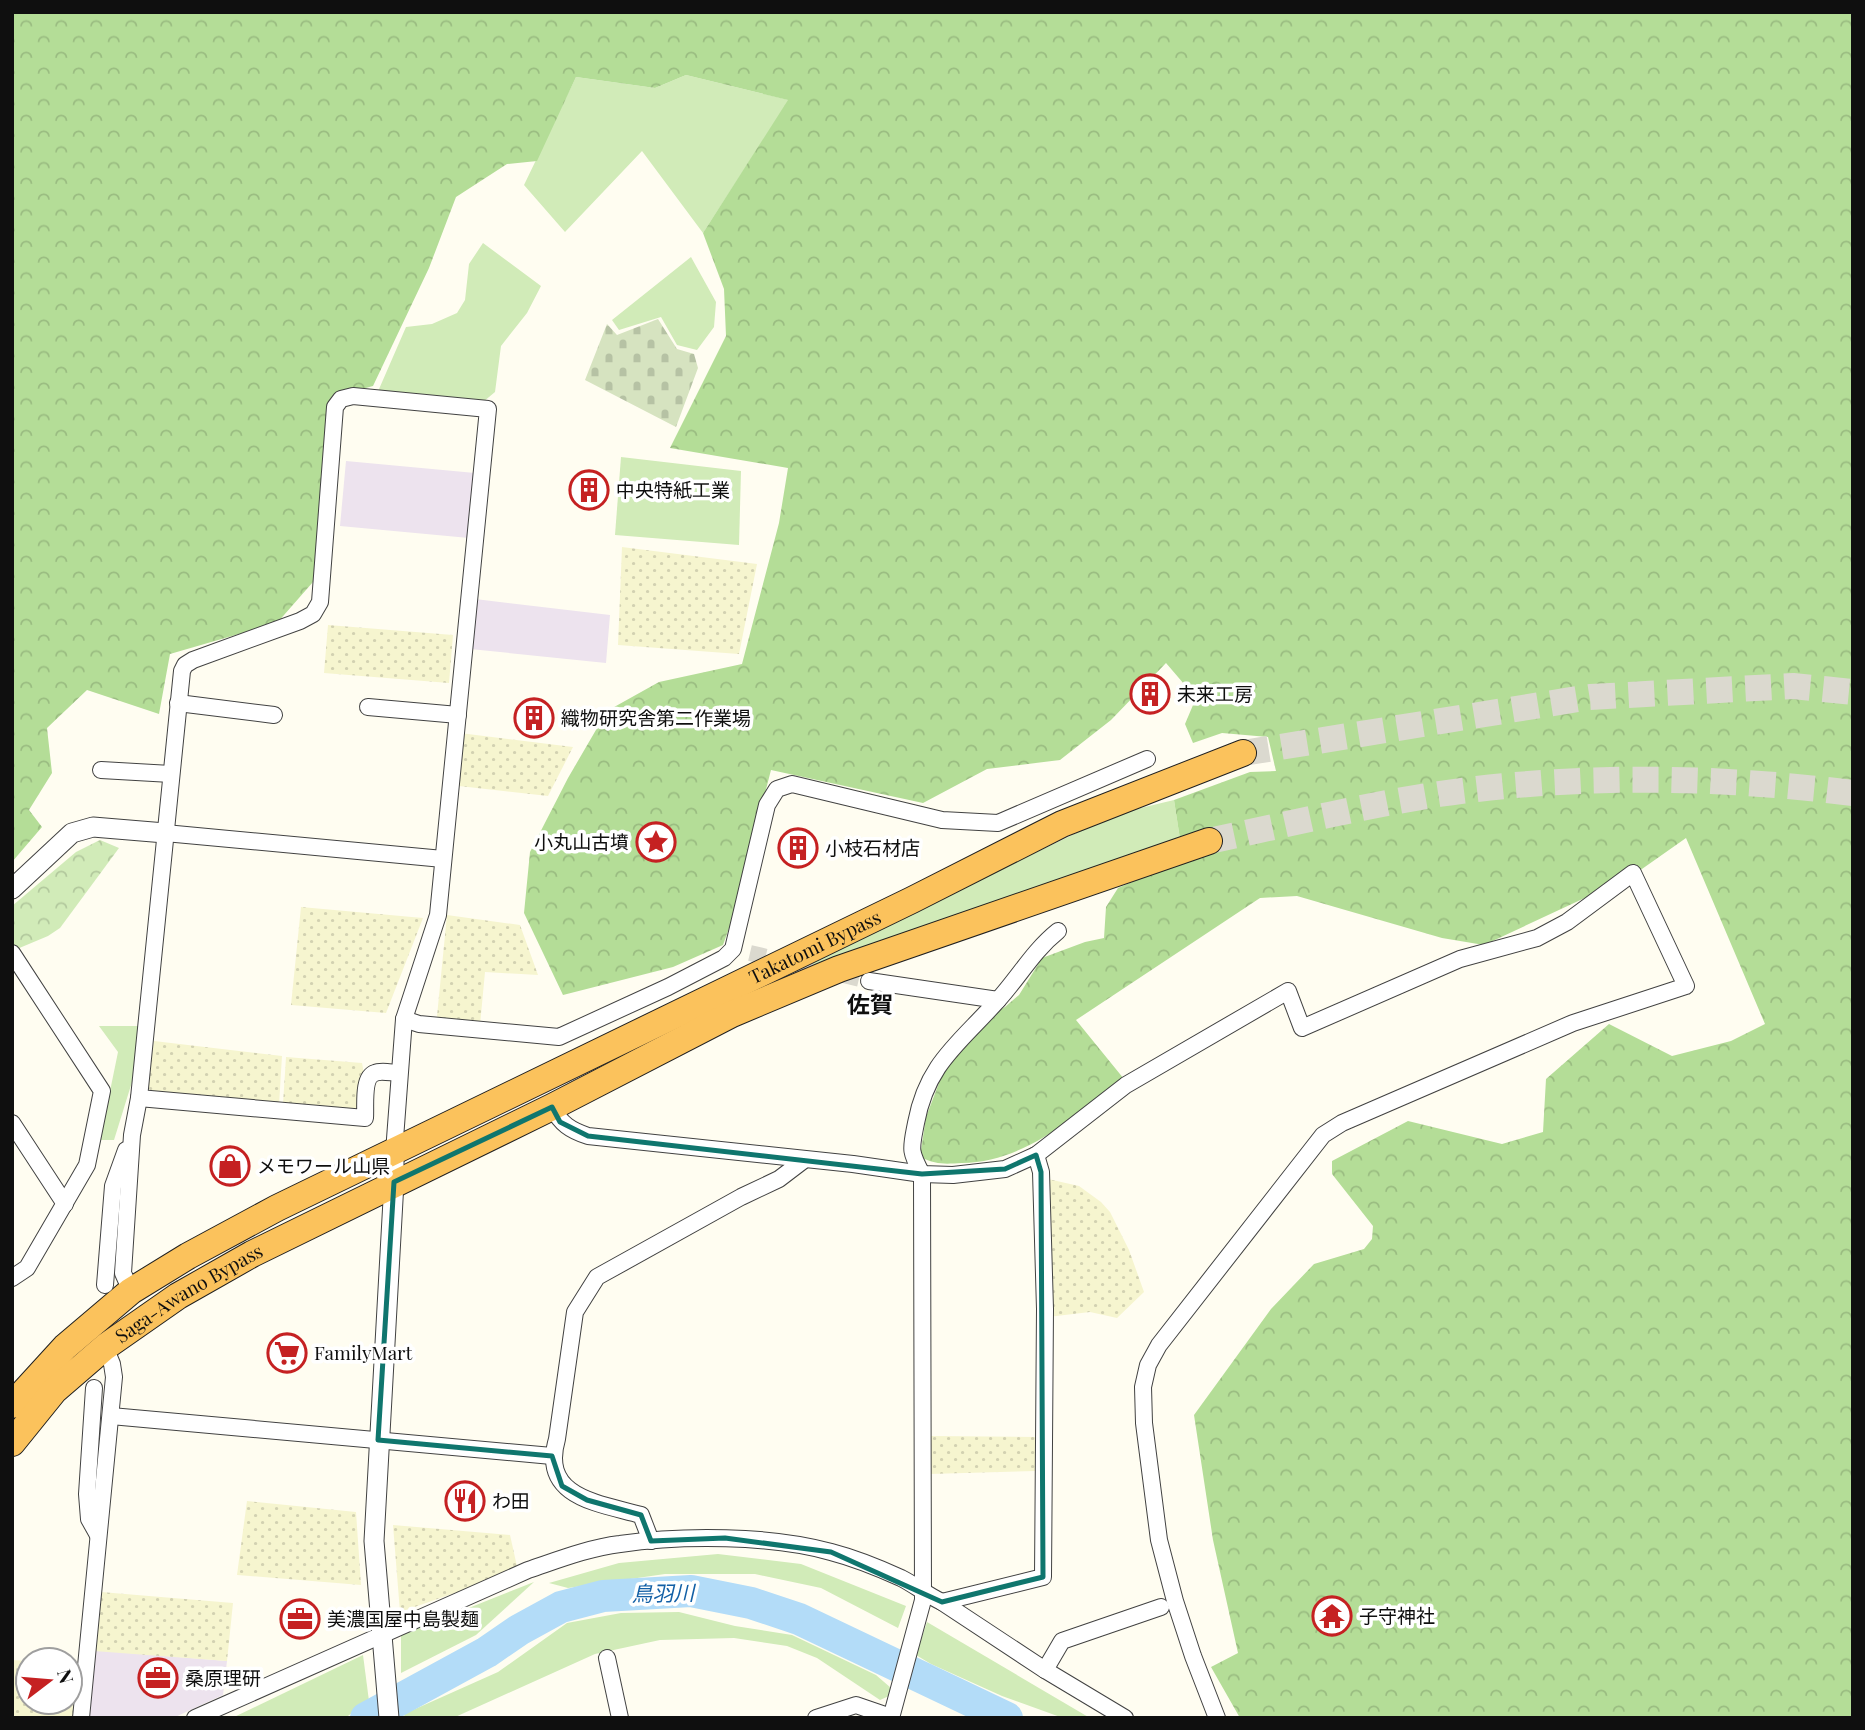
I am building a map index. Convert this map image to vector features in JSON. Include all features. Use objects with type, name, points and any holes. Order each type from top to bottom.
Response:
[{"type":"highway","name":"Takatomi Bypass","points":[[394,1152],[900,906],[1062,824],[1243,753]]},
{"type":"highway","name":"Takatomi Bypass","points":[[394,1182],[552,1107],[732,1014],[839,969],[1209,841]]},
{"type":"highway","name":"Saga-Awano Bypass","points":[[12,1405],[65,1347],[131,1291],[188,1256],[277,1208],[394,1152]]},
{"type":"highway","name":"Saga-Awano Bypass","points":[[12,1443],[54,1391],[105,1347],[178,1296],[251,1254],[394,1182]]},
{"type":"street","points":[[131,1291],[123,1273],[132,1135],[139,1098],[182,671],[193,660],[313,614],[320,602],[335,407],[341,399],[353,396],[488,409],[438,915],[404,1019],[399,1073],[374,1541],[389,1718]]},
{"type":"street","points":[[178,703],[274,715]]},
{"type":"street","points":[[368,707],[458,715]]},
{"type":"street","points":[[404,1019],[419,1024],[559,1037],[724,958],[733,949],[766,805],[777,789],[792,784],[942,820],[998,823],[1147,759]]},
{"type":"street","points":[[102,769],[171,774]]},
{"type":"street","points":[[12,889],[72,833],[93,827],[443,859]]},
{"type":"street","points":[[552,1107],[560,1122],[573,1131],[588,1136],[922,1174],[953,1175],[1005,1169],[1036,1155],[1126,1085],[1288,991],[1302,1028],[1460,959],[1536,938],[1567,922],[1633,873],[1686,986],[1573,1023],[1342,1123],[1324,1135],[1159,1345],[1148,1365],[1143,1387],[1144,1423],[1159,1540],[1182,1623],[1217,1718]]},
{"type":"street","points":[[816,1718],[856,1705],[892,1712],[923,1596],[922,1174],[911,1153],[926,1083],[951,1047],[998,1000],[1040,945],[1058,931]]},
{"type":"street","points":[[733,949],[750,953]]},
{"type":"street","points":[[12,953],[103,1091],[87,1166],[27,1268],[12,1278]]},
{"type":"street","points":[[869,982],[998,1000]]},
{"type":"street","points":[[139,1098],[365,1118],[367,1081],[370,1076],[375,1072],[399,1073]]},
{"type":"street","points":[[12,1123],[65,1204]]},
{"type":"street","points":[[105,1285],[113,1186],[132,1135]]},
{"type":"street","points":[[942,1602],[1042,1577],[1045,1309],[1041,1172],[1036,1155]]},
{"type":"street","points":[[651,1541],[641,1515],[587,1500],[562,1486],[552,1456],[557,1439],[575,1312],[597,1277],[741,1197],[779,1179],[804,1160]]},
{"type":"street","points":[[81,1718],[114,1377],[105,1347]]},
{"type":"street","points":[[94,1388],[87,1494],[89,1519],[98,1535]]},
{"type":"street","points":[[111,1416],[552,1456]]},
{"type":"street","points":[[195,1718],[381,1639],[528,1570],[604,1547],[651,1541],[725,1538],[831,1552],[902,1579],[923,1596],[942,1602],[1045,1670],[1125,1718]]},
{"type":"street","points":[[1045,1670],[1062,1641],[1161,1607]]},
{"type":"street","points":[[607,1658],[620,1718]]},
{"type":"highlighted area","points":[[552,1107],[560,1122],[588,1136],[922,1174],[1005,1169],[1036,1155],[1041,1172],[1043,1577],[942,1602],[831,1552],[725,1538],[651,1541],[641,1515],[587,1500],[562,1486],[552,1456],[378,1440],[394,1182]]},
{"type":"shaded area","points":[[346,461],[475,473],[469,538],[340,526]]},
{"type":"shaded area","points":[[475,599],[610,615],[606,663],[470,649]]},
{"type":"shaded area","name":"桑原理研","points":[[93,1650],[227,1661],[223,1695],[173,1718],[87,1718]]},
{"type":"green space","points":[[12,12],[1853,12],[1853,1718],[1240,1718],[1211,1667],[1238,1653],[1213,1540],[1194,1415],[1271,1309],[1314,1264],[1364,1249],[1372,1239],[1373,1226],[1332,1174],[1332,1161],[1408,1121],[1502,1144],[1543,1132],[1546,1079],[1609,1024],[1672,1056],[1731,1041],[1765,1024],[1686,838],[1632,876],[1484,945],[1442,938],[1297,896],[1260,898],[1076,1020],[1124,1079],[1069,1121],[1008,1155],[985,1161],[951,1164],[936,1163],[920,1157],[926,1117],[944,1070],[984,1018],[1005,1007],[1019,995],[1042,958],[1104,938],[1106,907],[1118,888],[1155,872],[1180,839],[1174,800],[1250,772],[1276,771],[1268,737],[1222,733],[1193,743],[1185,724],[1196,698],[1166,663],[1111,720],[1060,760],[987,769],[923,803],[771,770],[733,917],[723,945],[673,967],[563,995],[524,913],[530,852],[568,778],[607,711],[659,682],[742,664],[779,523],[788,468],[670,448],[726,336],[724,289],[703,233],[788,100],[686,75],[655,88],[576,77],[537,161],[507,164],[456,197],[429,268],[373,386],[340,395],[325,540],[313,582],[277,623],[170,654],[159,714],[87,690],[47,728],[52,773],[29,810],[42,827],[12,862]]},
{"type":"green space","points":[[686,75],[789,100],[703,233],[642,151],[565,232],[524,185],[576,77],[655,88]]},
{"type":"green space","points":[[483,243],[541,286],[527,313],[501,346],[495,392],[483,402],[376,396],[406,327],[432,324],[457,313],[465,300],[469,264]]},
{"type":"green space","points":[[691,257],[716,302],[714,327],[697,350],[677,345],[661,317],[619,330],[612,320]]},
{"type":"green space","points":[[658,319],[677,349],[694,354],[698,368],[676,427],[585,380],[607,324],[617,335]]},
{"type":"green space","points":[[621,457],[741,471],[739,545],[615,535]]},
{"type":"green space","points":[[622,547],[757,564],[739,654],[618,645]]},
{"type":"green space","points":[[328,625],[453,635],[449,683],[324,673]]},
{"type":"green space","points":[[460,733],[573,747],[548,796],[459,786]]},
{"type":"green space","points":[[1174,800],[1180,839],[814,970],[810,961],[1116,814]]},
{"type":"green space","points":[[100,840],[119,848],[60,928],[17,949],[12,942],[12,906],[76,852]]},
{"type":"green space","points":[[301,907],[423,918],[386,1013],[291,1005]]},
{"type":"green space","points":[[447,915],[520,925],[538,975],[485,972],[480,1025],[439,1020],[437,1016]]},
{"type":"green space","points":[[99,1026],[140,1026],[132,1082],[114,1140],[100,1140],[118,1052]]},
{"type":"green space","points":[[154,1041],[282,1056],[279,1105],[154,1093],[147,1087]]},
{"type":"green space","points":[[286,1057],[362,1063],[364,1074],[361,1112],[283,1104]]},
{"type":"green space","points":[[1048,1179],[1079,1186],[1101,1202],[1110,1212],[1129,1250],[1144,1292],[1117,1318],[1090,1312],[1048,1317]]},
{"type":"green space","points":[[930,1436],[1035,1437],[1035,1471],[929,1474]]},
{"type":"green space","points":[[247,1501],[356,1512],[361,1585],[237,1575]]},
{"type":"green space","points":[[393,1525],[510,1535],[518,1571],[400,1612]]},
{"type":"green space","points":[[718,1554],[801,1564],[906,1606],[898,1628],[821,1588],[755,1574],[665,1574],[568,1588],[549,1583],[619,1563]]},
{"type":"green space","points":[[534,1582],[476,1635],[401,1673],[401,1635]]},
{"type":"green space","points":[[101,1592],[233,1603],[227,1661],[94,1651]]},
{"type":"green space","points":[[679,1612],[735,1626],[792,1635],[876,1675],[891,1688],[889,1696],[880,1700],[817,1658],[787,1646],[734,1638],[660,1640],[595,1654],[453,1718],[405,1718],[404,1714],[498,1672],[567,1623],[621,1613]]},
{"type":"green space","points":[[927,1622],[1090,1718],[1063,1718],[1002,1696],[931,1664],[916,1655]]},
{"type":"green space","points":[[363,1655],[369,1701],[345,1718],[232,1718]]},
{"type":"green space","points":[[12,1660],[14,1716],[74,1716],[74,1718],[12,1718]]},
{"type":"waterway","name":"鳥羽川","points":[[366,1718],[487,1652],[519,1630],[561,1607],[603,1596],[691,1591],[751,1603],[799,1619],[1007,1718]]},
{"type":"tunnel","points":[[1243,753],[1590,697],[1793,686],[1853,692]]},
{"type":"tunnel","points":[[1209,841],[1410,799],[1542,783],[1594,780],[1698,781],[1853,793]]},
{"type":"tunnel","points":[[750,953],[869,981]]},
{"type":"place","name":"中央特紙工業","points":[[589,490]]},
{"type":"place","name":"未来工房","points":[[1150,694]]},
{"type":"place","name":"織物研究舎第二作業場","points":[[534,718]]},
{"type":"place","name":"小丸山古墳","points":[[656,842]]},
{"type":"place","name":"小枝石材店","points":[[798,848]]},
{"type":"place","name":"メモワール山県","points":[[230,1166]]},
{"type":"place","name":"FamilyMart","points":[[287,1353]]},
{"type":"place","name":"わ田","points":[[465,1501]]},
{"type":"place","name":"子守神社","points":[[1332,1616]]},
{"type":"place","name":"美濃国屋中島製麺","points":[[300,1619]]},
{"type":"place","name":"桑原理研","points":[[158,1678]]},
{"type":"district","name":"佐賀","points":[[870,1005]]}]
